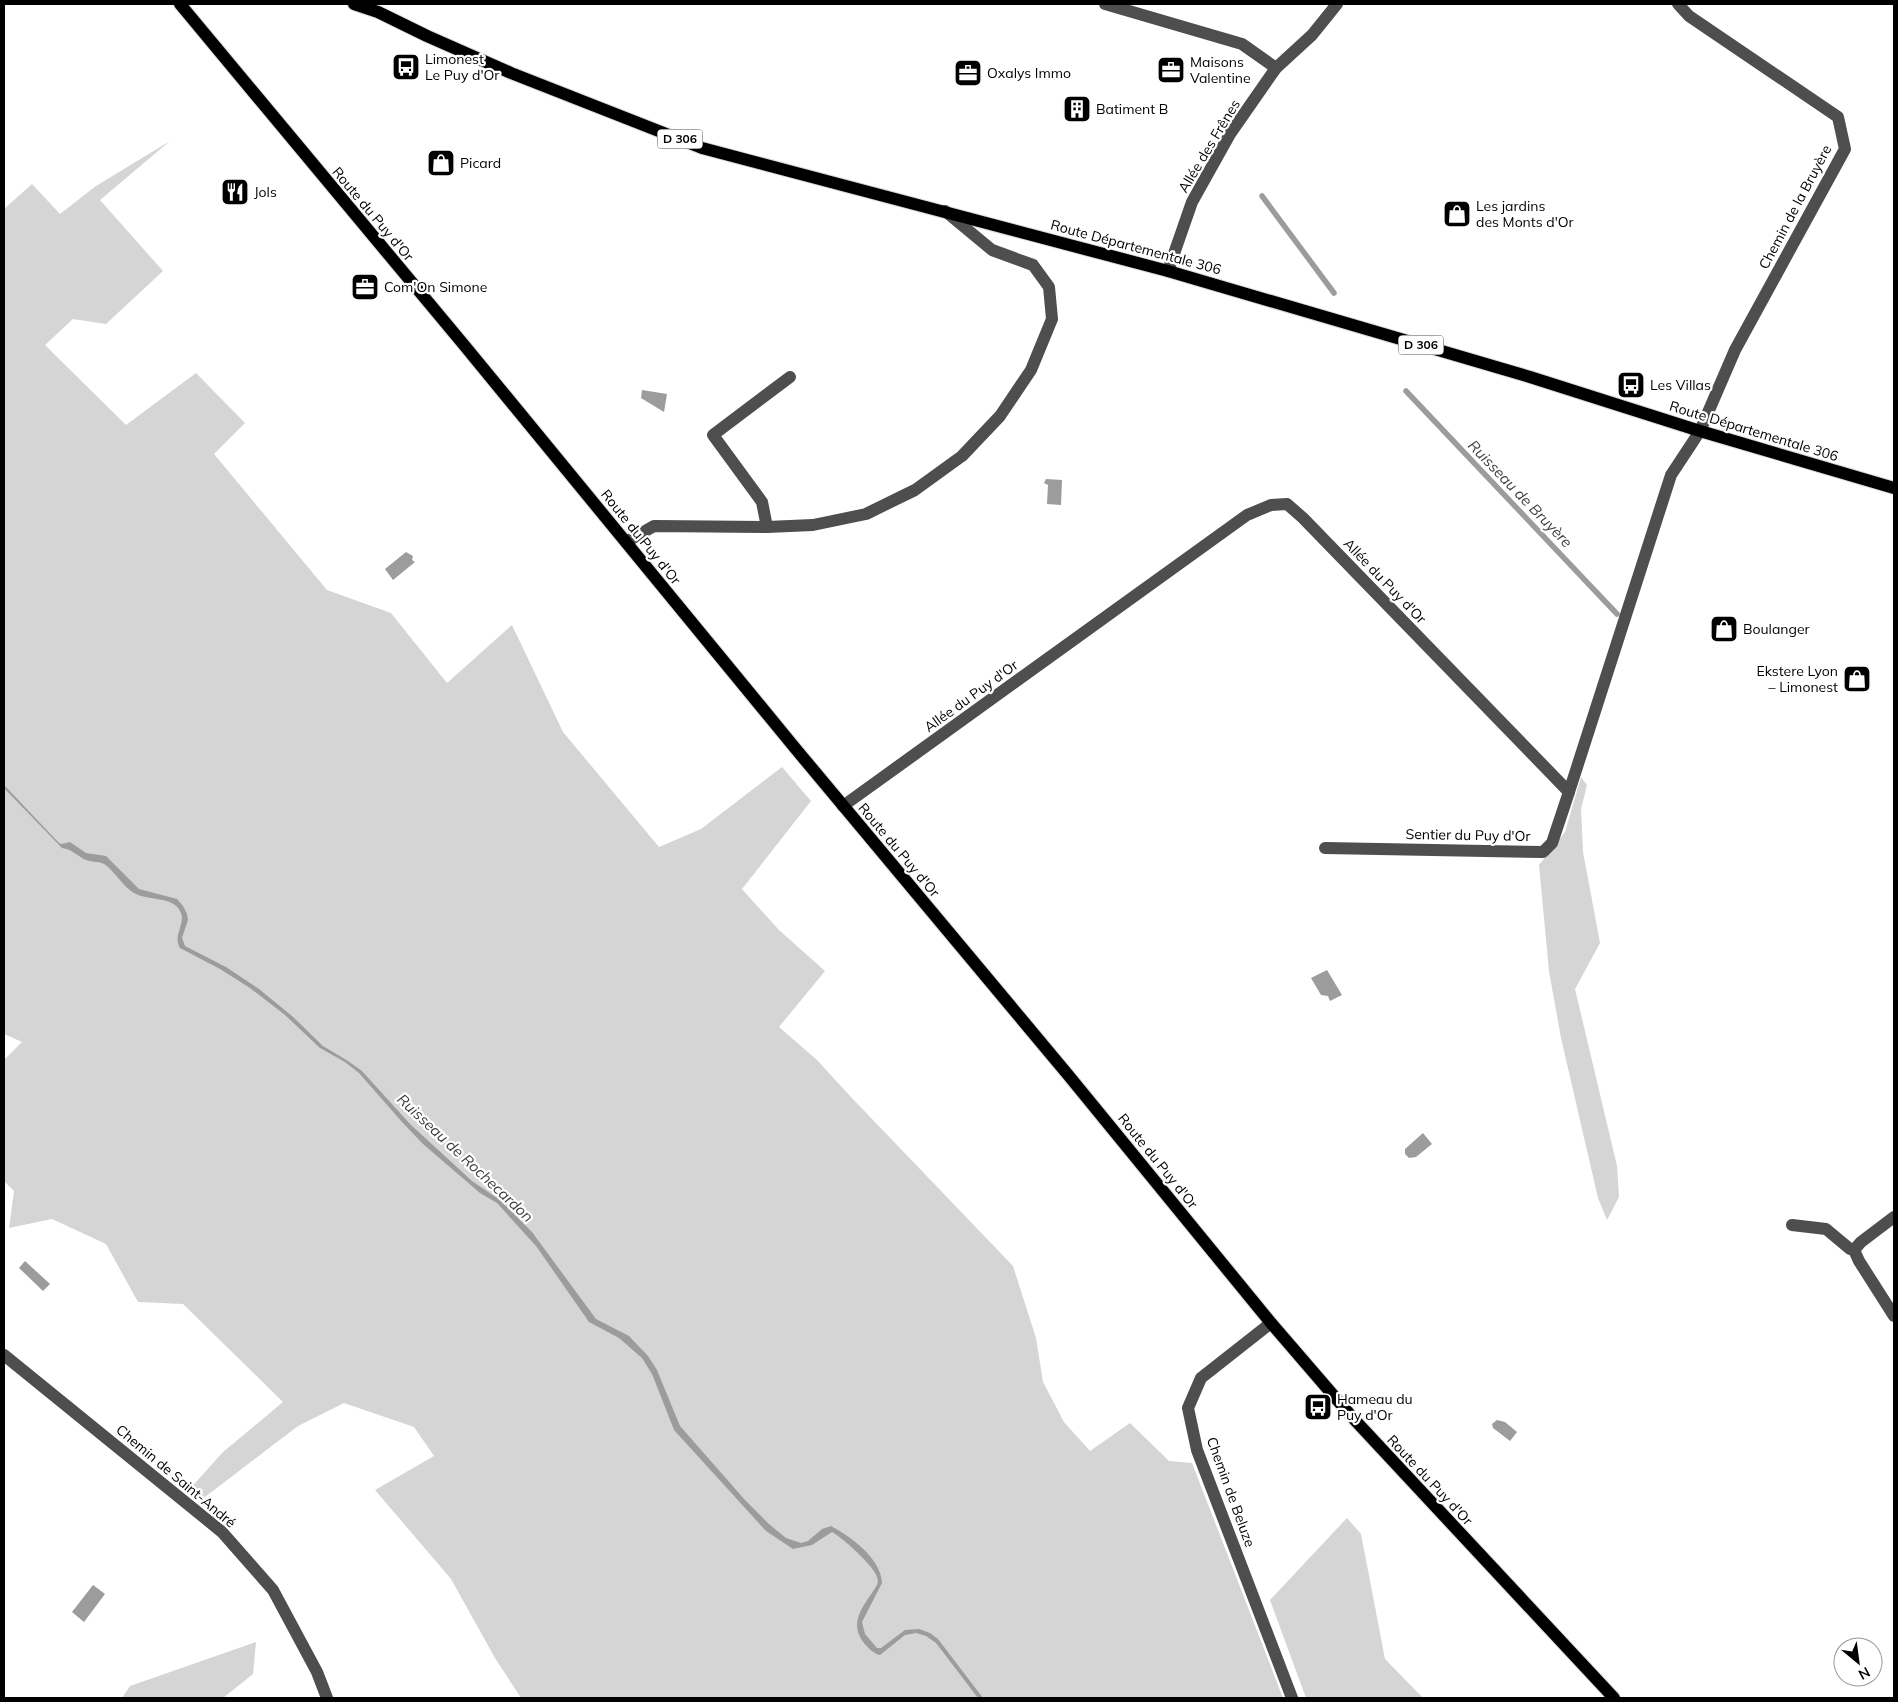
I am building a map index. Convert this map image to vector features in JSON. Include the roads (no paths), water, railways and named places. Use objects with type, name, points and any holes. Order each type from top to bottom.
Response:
[{"type":"main road","name":"Route du Puy d'Or","points":[[180,4],[843,806],[1069,1076],[1270,1323],[1352,1417],[1614,1698]]},
{"type":"main road","name":"Route Départementale 306","points":[[354,4],[378,12],[426,36],[511,73],[702,148],[1168,271],[1521,374],[1700,431],[1894,488]]},
{"type":"main road","name":"Route Départementale 306","points":[[368,4],[378,12]]},
{"type":"street","points":[[1104,4],[1242,44],[1276,68]]},
{"type":"street","name":"Allée des Frênes","points":[[1168,271],[1192,202],[1230,134],[1276,68],[1312,35],[1336,4]]},
{"type":"street","name":"Chemin de la Bruyère","points":[[1678,4],[1689,16],[1838,117],[1845,149],[1735,350],[1700,431]]},
{"type":"street","points":[[626,542],[654,526],[767,527],[813,525],[866,514],[916,490],[962,456],[1000,416],[1031,370],[1052,319],[1049,287],[1033,265],[992,250],[945,211]]},
{"type":"street","points":[[767,527],[762,502],[713,435],[790,377]]},
{"type":"street","points":[[1568,792],[1671,475],[1700,431]]},
{"type":"street","name":"Allée du Puy d'Or","points":[[843,806],[1247,515],[1271,505],[1286,504],[1303,518],[1568,792]]},
{"type":"street","name":"Sentier du Puy d'Or","points":[[1325,848],[1543,852],[1552,843],[1568,792]]},
{"type":"street","points":[[1854,1250],[1861,1242],[1894,1217]]},
{"type":"street","points":[[1792,1225],[1826,1229],[1850,1249],[1854,1250],[1894,1316]]},
{"type":"street","name":"Chemin de Beluze","points":[[1270,1323],[1201,1378],[1188,1408],[1197,1450],[1292,1698]]},
{"type":"street","name":"Chemin de Saint-André","points":[[4,1355],[222,1532],[273,1590],[317,1672],[328,1698]]},
{"type":"waterway","name":"Ruisseau de Bruyère","points":[[1262,196],[1334,293]]},
{"type":"waterway","name":"Ruisseau de Bruyère","points":[[1406,391],[1617,614]]},
{"type":"place","name":"Limonest Le Puy d'Or","points":[[406,67]]},
{"type":"place","name":"Maisons Valentine","points":[[1171,70]]},
{"type":"place","name":"Oxalys Immo","points":[[968,73]]},
{"type":"place","name":"Batiment B","points":[[1077,109]]},
{"type":"place","name":"Picard","points":[[441,163]]},
{"type":"place","name":"Jols","points":[[235,192]]},
{"type":"place","name":"Les jardins des Monts d'Or","points":[[1457,214]]},
{"type":"place","name":"Com'On Simone","points":[[365,287]]},
{"type":"place","name":"Les Villas","points":[[1631,385]]},
{"type":"place","name":"Boulanger","points":[[1724,629]]},
{"type":"place","name":"Ekstere Lyon – Limonest","points":[[1857,679]]},
{"type":"place","name":"Hameau du Puy d'Or","points":[[1318,1407]]},
{"type":"water label","name":"Ruisseau de Rochecardon","points":[[465,1158]]}]
